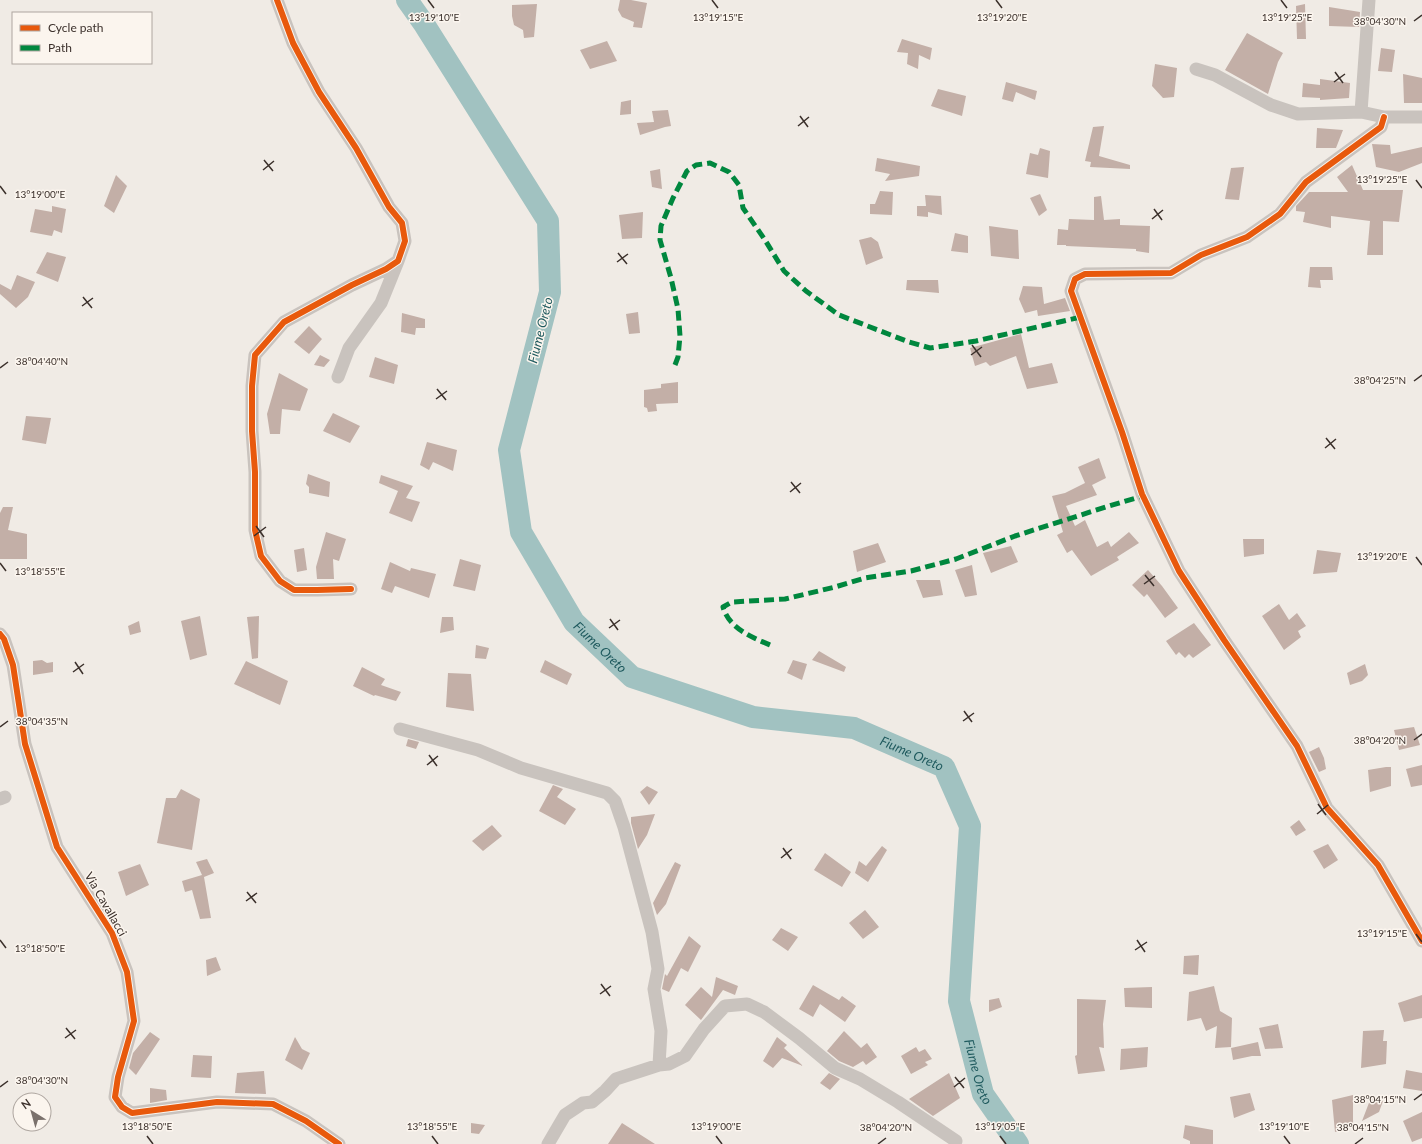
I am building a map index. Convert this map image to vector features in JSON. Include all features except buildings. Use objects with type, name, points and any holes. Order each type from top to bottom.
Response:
[{"type":"street","points":[[277,0],[293,42],[319,92],[356,148],[389,207],[402,223],[405,241],[380,303],[349,348],[338,377]]},
{"type":"street","points":[[1361,112],[1368,0]]},
{"type":"street","points":[[1196,69],[1215,76],[1271,105],[1298,114],[1361,112],[1384,117],[1422,117]]},
{"type":"street","points":[[1384,117],[1381,127],[1306,182],[1280,214],[1247,237],[1201,255],[1171,273],[1085,274],[1075,279],[1071,291],[1122,432],[1142,494],[1180,571],[1228,646],[1297,746],[1327,808],[1378,865],[1422,941]]},
{"type":"street","points":[[351,589],[294,590],[280,581],[261,556],[255,530],[255,472],[252,431],[252,386],[255,355],[284,322],[352,285],[386,269],[398,261]]},
{"type":"street","name":"Via Cavallacci","points":[[0,634],[4,639],[13,665],[25,744],[57,847],[112,933],[127,972],[134,1021],[118,1077],[115,1096],[122,1107],[132,1112],[216,1102],[273,1104],[306,1121],[339,1144]]},
{"type":"street","points":[[400,729],[478,750],[521,768],[607,793],[615,801],[642,894],[656,954],[658,969],[654,989],[661,1032],[660,1065]]},
{"type":"street","points":[[548,1144],[566,1115],[583,1103],[592,1102],[616,1079],[660,1065],[669,1064],[685,1056],[704,1029],[725,1006],[747,1004],[764,1012],[799,1038],[835,1068],[860,1079],[898,1102],[956,1141]]},
{"type":"waterway","name":"Fiume Oreto","points":[[407,0],[424,24],[548,221],[550,292],[509,450],[521,532],[574,622],[632,677],[753,717],[854,728],[944,767],[970,826],[959,1001],[983,1094],[1018,1144]]},
{"type":"marked path","points":[[675,365],[678,357],[680,336],[678,309],[660,240],[661,226],[687,171],[696,165],[710,163],[729,172],[739,185],[743,208],[784,271],[806,291],[839,315],[909,342],[930,348],[976,341],[1081,317]]},
{"type":"marked path","points":[[770,645],[755,639],[735,626],[730,621],[723,607],[732,602],[785,599],[865,578],[911,571],[956,559],[1015,536],[1143,496]]},
{"type":"cycle path","points":[[277,0],[293,43],[319,92],[356,148],[389,207],[402,223],[405,241],[398,261],[386,269],[352,285],[284,322],[255,355],[252,386],[252,431],[255,472],[255,530],[261,556],[280,581],[294,590],[351,589]]},
{"type":"cycle path","points":[[1384,117],[1381,127],[1306,182],[1280,214],[1247,237],[1201,255],[1171,273],[1085,274],[1075,279],[1071,291],[1122,432],[1142,494],[1179,571],[1224,640],[1297,746],[1327,808],[1378,865],[1422,941]]},
{"type":"cycle path","points":[[0,634],[4,639],[13,665],[25,744],[57,847],[112,933],[127,972],[134,1021],[118,1077],[115,1097],[122,1107],[132,1113],[217,1102],[273,1104],[306,1121],[339,1144]]}]
